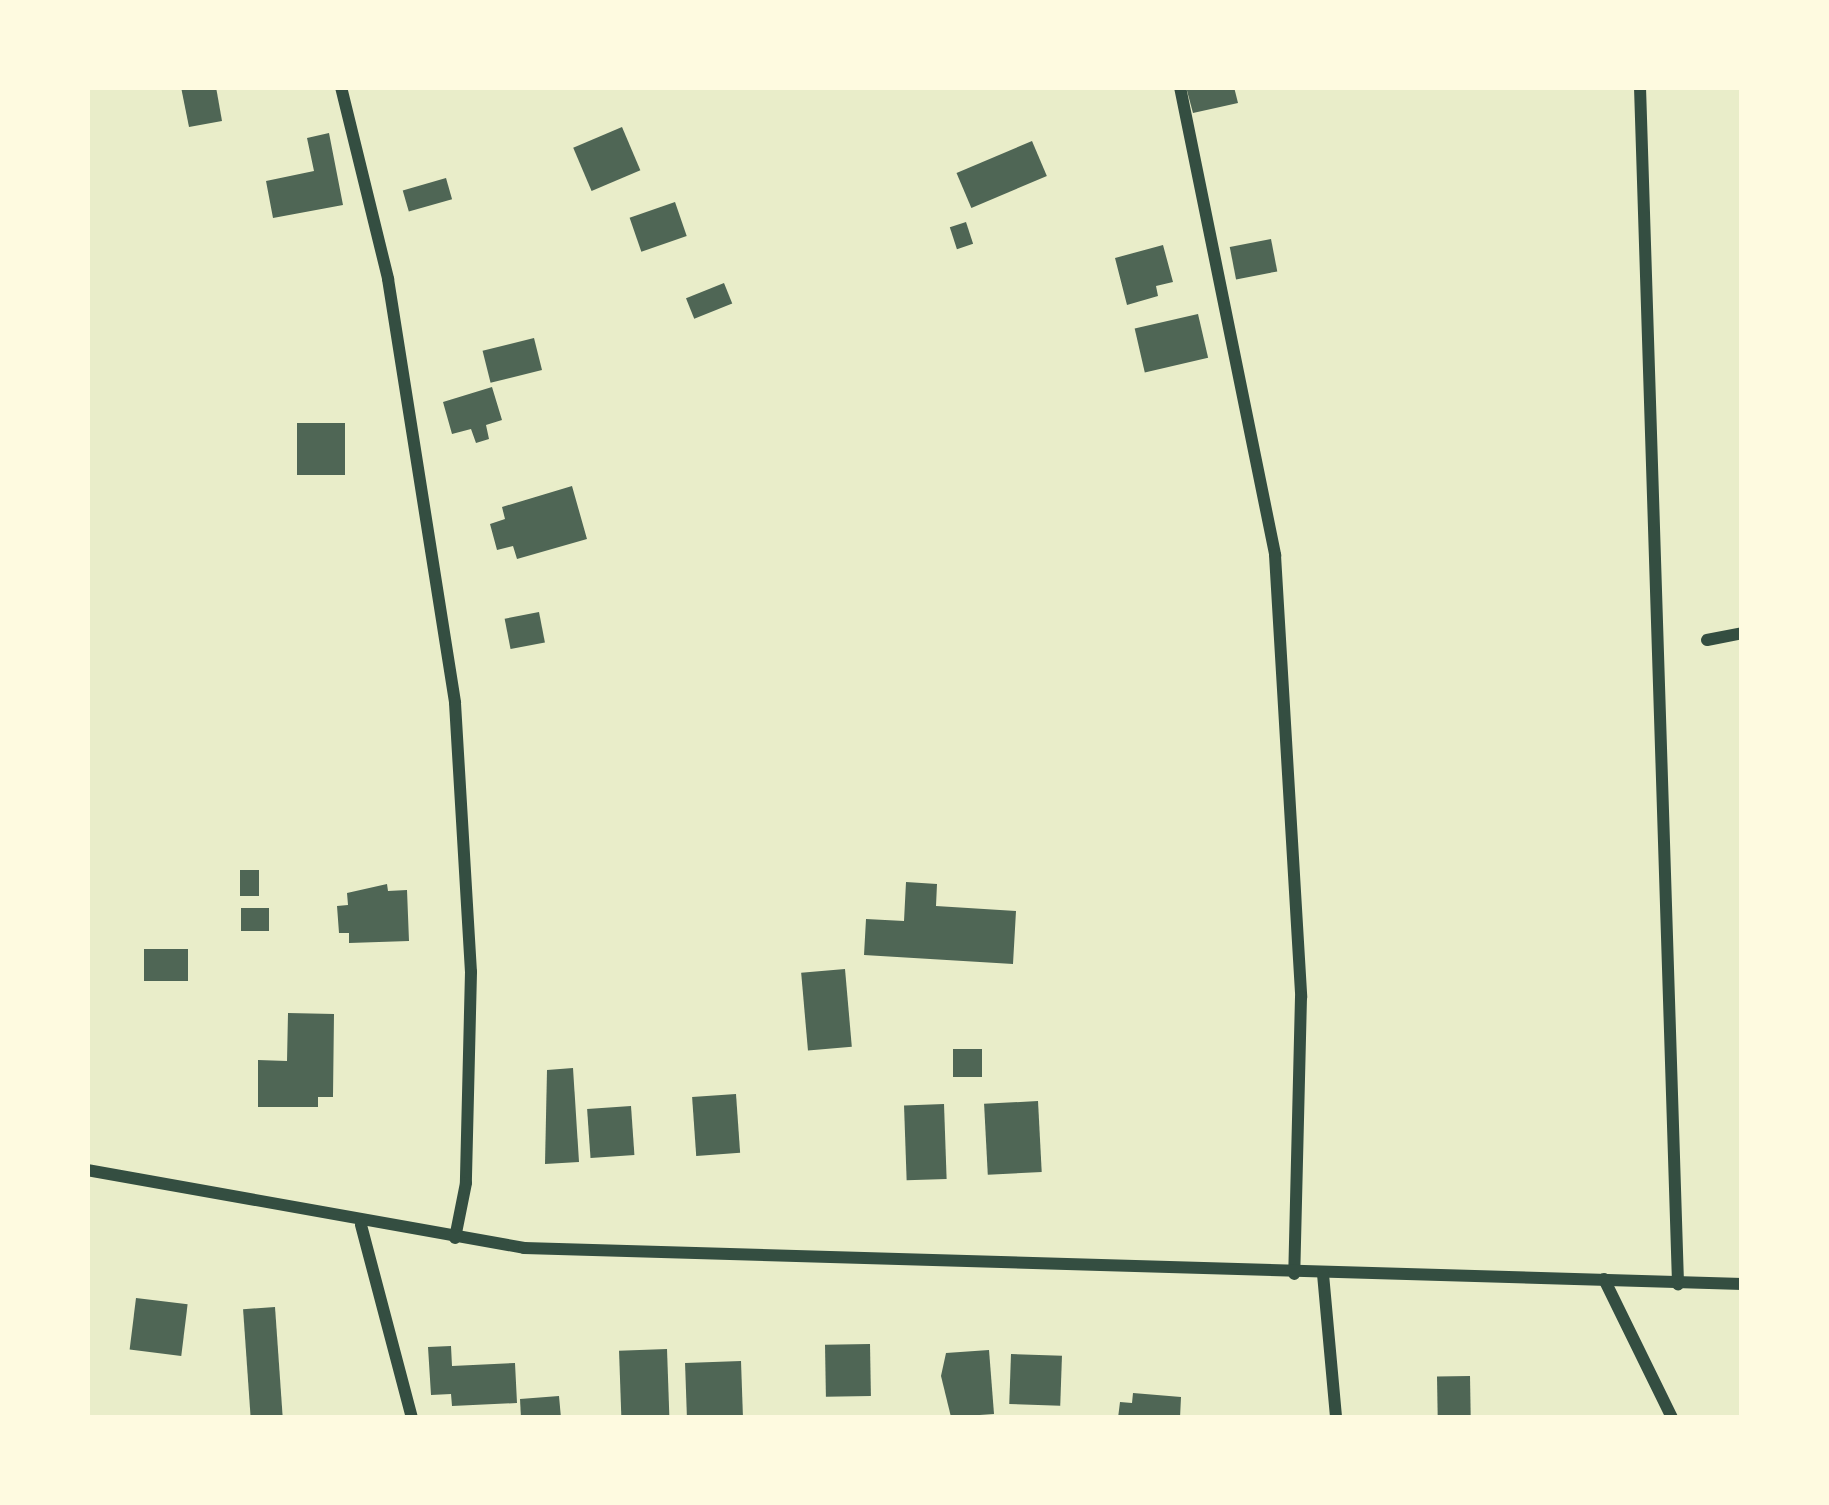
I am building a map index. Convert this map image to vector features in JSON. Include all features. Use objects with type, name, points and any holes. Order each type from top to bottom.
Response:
[{"type":"street","points":[[341,87],[400,344],[455,703],[471,972],[466,1183],[455,1238]]},
{"type":"street","points":[[1180,87],[1275,555],[1301,997],[1294,1274]]},
{"type":"street","points":[[1640,87],[1678,1284]]},
{"type":"street","points":[[1707,640],[1742,633]]},
{"type":"street","points":[[87,1170],[362,1225],[524,1248],[1742,1284]]},
{"type":"street","points":[[362,1225],[412,1418]]},
{"type":"street","points":[[1323,1274],[1336,1418]]},
{"type":"street","points":[[1604,1279],[1672,1418]]},
{"type":"building","points":[[181,87],[216,87],[222,121],[189,127]]},
{"type":"building","points":[[1186,87],[1234,87],[1238,103],[1193,113]]},
{"type":"building","points":[[622,127],[640,170],[592,191],[573,148]]},
{"type":"building","points":[[329,133],[343,205],[273,218],[266,181],[314,171],[307,138]]},
{"type":"building","points":[[1032,141],[1047,176],[971,208],[957,173]]},
{"type":"building","points":[[446,178],[452,199],[409,212],[403,190]]},
{"type":"building","points":[[675,202],[687,236],[641,252],[630,218]]},
{"type":"building","points":[[966,222],[973,244],[957,249],[950,227]]},
{"type":"building","points":[[1271,239],[1277,271],[1236,279],[1230,247]]},
{"type":"building","points":[[1163,245],[1173,282],[1156,286],[1158,296],[1127,305],[1115,258]]},
{"type":"building","points":[[724,283],[732,303],[694,319],[686,298]]},
{"type":"building","points":[[1198,314],[1208,358],[1145,372],[1135,329]]},
{"type":"building","points":[[534,338],[542,370],[491,383],[483,351]]},
{"type":"building","points":[[492,387],[502,420],[486,425],[489,439],[476,443],[471,429],[452,434],[443,402]]},
{"type":"building","points":[[297,423],[345,423],[345,475],[297,475]]},
{"type":"building","points":[[572,486],[587,539],[517,559],[513,546],[497,550],[490,524],[505,519],[502,507]]},
{"type":"building","points":[[539,612],[545,642],[511,649],[505,619]]},
{"type":"building","points":[[240,870],[259,870],[259,896],[240,896]]},
{"type":"building","points":[[906,882],[937,884],[936,906],[1016,911],[1013,964],[864,955],[866,919],[904,921]]},
{"type":"building","points":[[387,884],[388,891],[407,890],[409,941],[349,943],[349,933],[339,933],[337,906],[348,905],[347,893]]},
{"type":"building","points":[[241,908],[269,908],[269,931],[241,931]]},
{"type":"building","points":[[144,949],[188,949],[188,981],[144,981]]},
{"type":"building","points":[[845,969],[852,1047],[808,1051],[801,973]]},
{"type":"building","points":[[288,1013],[334,1014],[333,1097],[318,1097],[318,1107],[258,1107],[258,1060],[287,1061]]},
{"type":"building","points":[[953,1049],[982,1049],[982,1077],[953,1077]]},
{"type":"building","points":[[573,1068],[579,1162],[545,1164],[547,1070]]},
{"type":"building","points":[[736,1094],[740,1153],[696,1156],[692,1097]]},
{"type":"building","points":[[1038,1101],[1042,1172],[988,1175],[984,1104]]},
{"type":"building","points":[[944,1104],[947,1179],[907,1180],[904,1105]]},
{"type":"building","points":[[631,1106],[634,1155],[591,1158],[587,1109]]},
{"type":"building","points":[[136,1298],[188,1304],[181,1356],[130,1350]]},
{"type":"building","points":[[275,1307],[283,1418],[251,1418],[243,1309]]},
{"type":"building","points":[[870,1344],[871,1396],[826,1397],[825,1345]]},
{"type":"building","points":[[451,1346],[452,1366],[515,1363],[517,1403],[452,1406],[451,1394],[431,1395],[428,1347]]},
{"type":"building","points":[[667,1349],[669,1418],[621,1418],[619,1351]]},
{"type":"building","points":[[989,1350],[994,1414],[951,1417],[941,1376],[946,1353]]},
{"type":"building","points":[[1011,1354],[1062,1356],[1060,1406],[1009,1404]]},
{"type":"building","points":[[741,1361],[743,1418],[687,1418],[685,1363]]},
{"type":"building","points":[[1470,1376],[1471,1418],[1438,1418],[1437,1377]]},
{"type":"building","points":[[1133,1393],[1181,1397],[1180,1418],[1118,1418],[1120,1402],[1132,1403]]},
{"type":"building","points":[[559,1396],[561,1418],[521,1418],[520,1399]]}]
